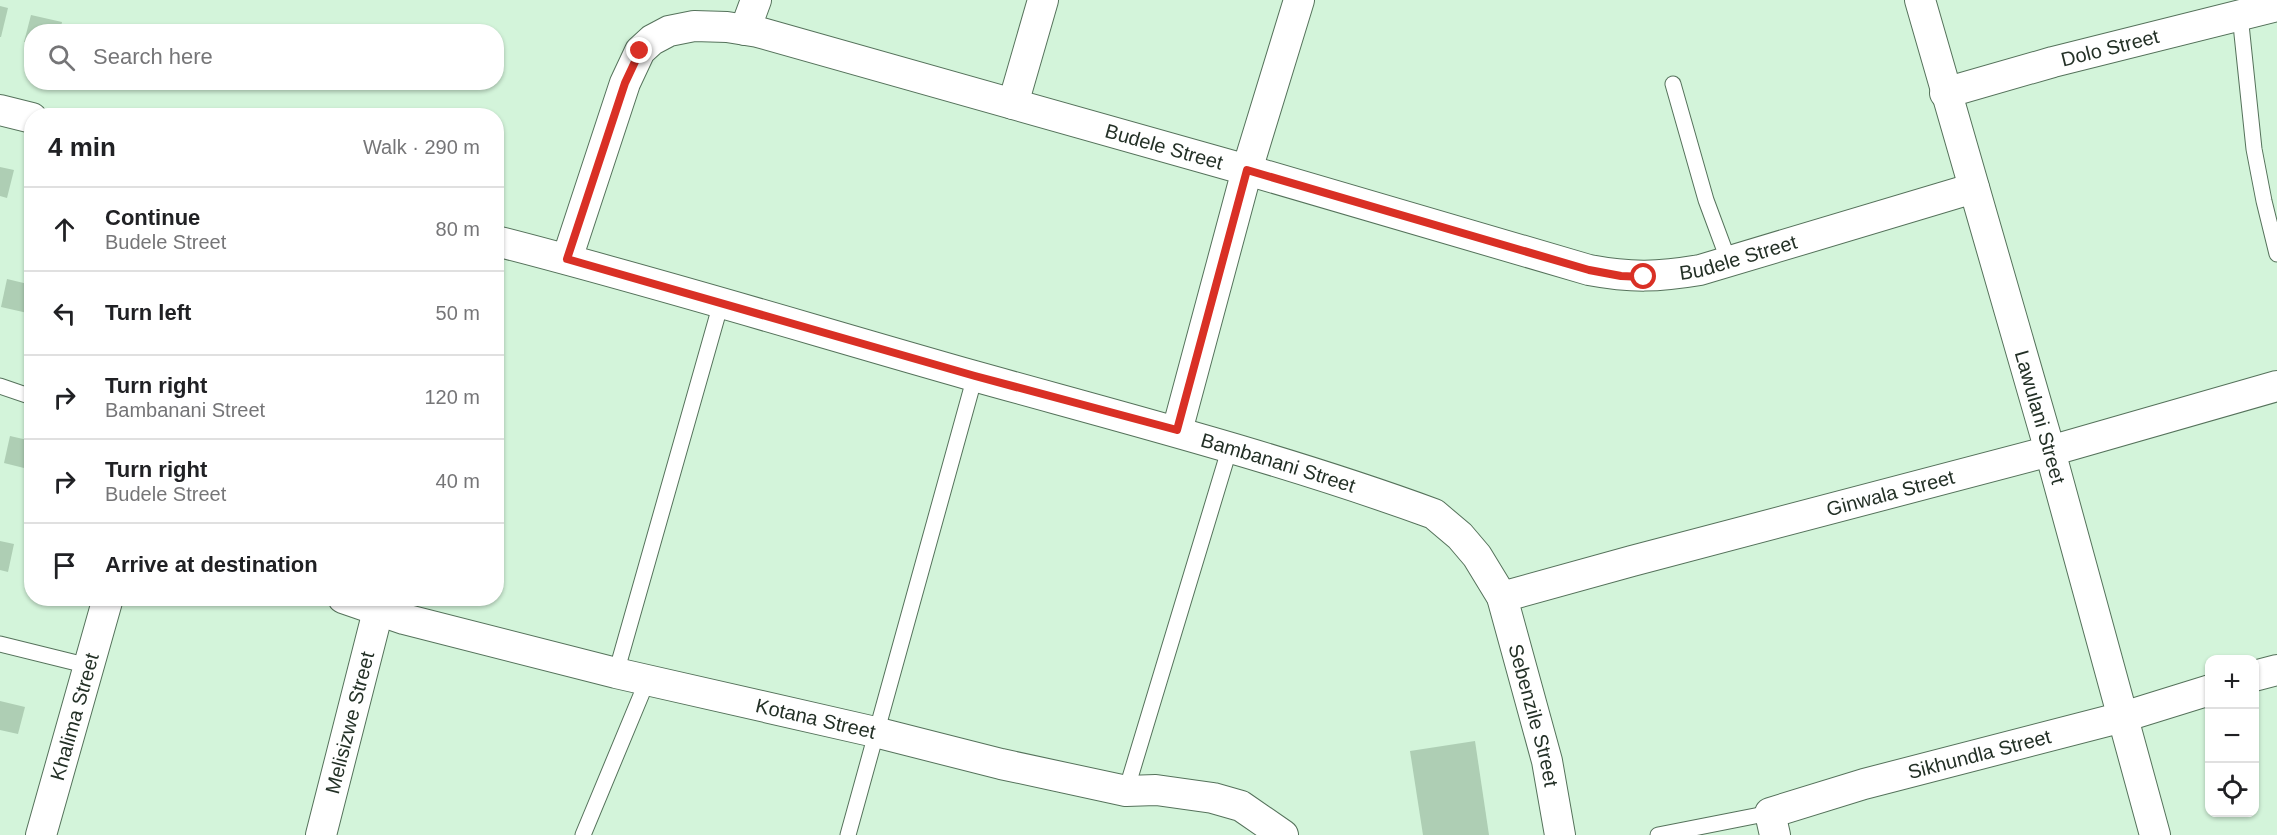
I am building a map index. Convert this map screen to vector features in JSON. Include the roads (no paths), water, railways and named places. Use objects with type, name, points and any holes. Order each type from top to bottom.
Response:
[{"type":"street","points":[[745,30],[756,0]]},
{"type":"street","points":[[1013,105],[1043,0]]},
{"type":"street","points":[[1177,430],[1247,170],[1299,0]]},
{"type":"street","name":"Lawulani Street","points":[[1920,0],[2050,451],[2155,835]]},
{"type":"street","name":"Dolo Street","points":[[1945,93],[2053,62],[2277,6]]},
{"type":"street","name":"Budele Street","points":[[567,259],[625,83],[640,51],[652,40],[669,31],[686,27],[745,30],[1247,170],[1589,270],[1621,276],[1664,276],[1729,262],[1974,188]]},
{"type":"street","points":[[0,110],[24,116]]},
{"type":"street","name":"Bambanani Street","points":[[504,243],[975,376],[1177,430],[1434,514],[1460,536],[1477,556],[1502,597]]},
{"type":"street","name":"Ginwala Street","points":[[1502,597],[2050,451],[2277,386]]},
{"type":"street","name":"Sebenzile Street","points":[[1502,597],[1547,761],[1560,835]]},
{"type":"street","name":"Khalima Street","points":[[41,835],[106,606]]},
{"type":"street","name":"Melisizwe Street","points":[[321,835],[380,606]]},
{"type":"street","name":"Kotana Street","points":[[383,606],[647,681],[875,732],[1001,764],[1126,791],[1156,790],[1213,798],[1241,806],[1283,835]]},
{"type":"street","points":[[2259,675],[2277,670]]},
{"type":"street","name":"Sikhundla Street","points":[[1772,824],[1864,784],[2122,717],[2205,692]]},
{"type":"lane","points":[[2240,15],[2254,149],[2277,254]]},
{"type":"lane","points":[[1673,84],[1706,200],[1729,262]]},
{"type":"lane","points":[[616,673],[721,303]]},
{"type":"lane","points":[[848,835],[975,376]]},
{"type":"lane","points":[[0,386],[24,394]]},
{"type":"lane","points":[[1126,791],[1230,447]]},
{"type":"lane","points":[[0,644],[89,666]]},
{"type":"lane","points":[[584,835],[647,681]]},
{"type":"lane","points":[[1658,835],[1772,824]]}]
